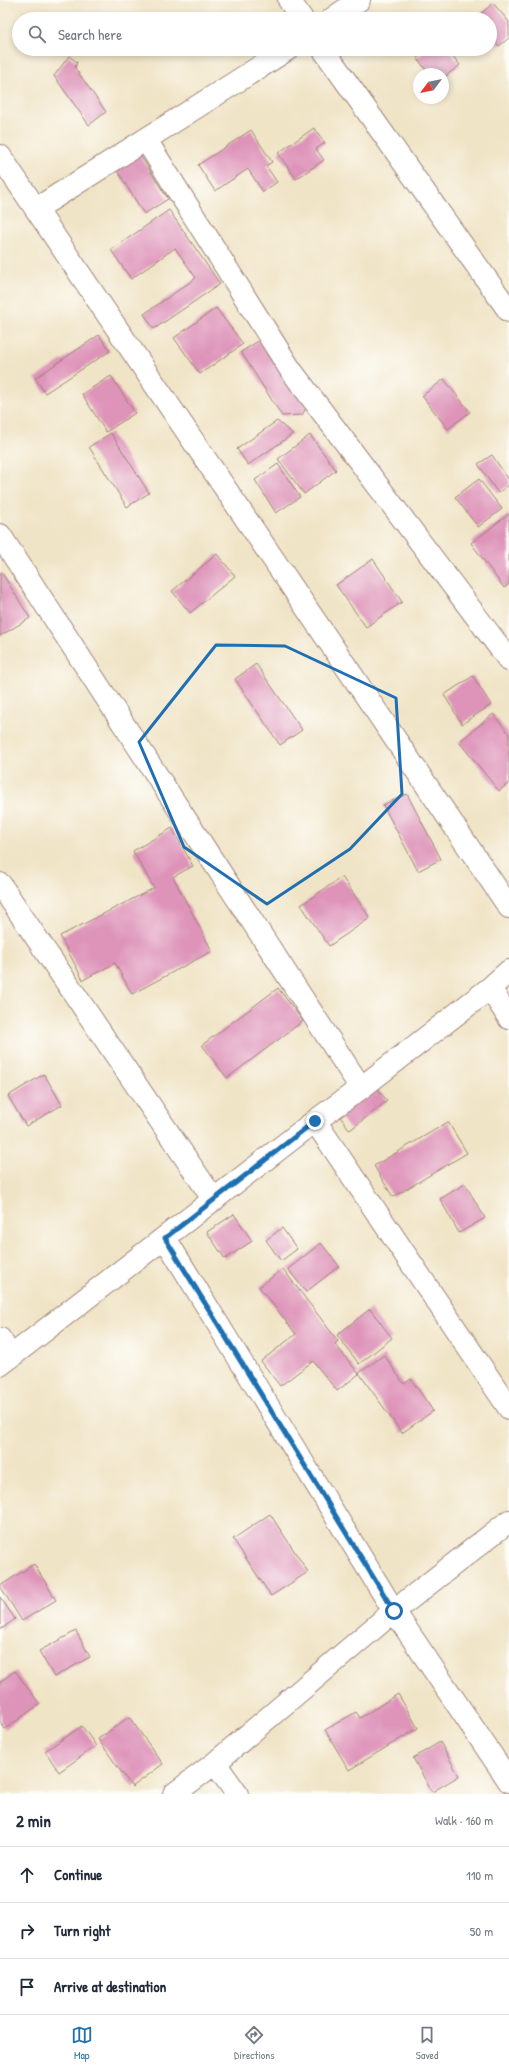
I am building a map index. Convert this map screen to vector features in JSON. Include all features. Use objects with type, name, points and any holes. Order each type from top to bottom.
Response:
[{"type":"street","points":[[289,0],[297,12]]},
{"type":"street","points":[[342,12],[359,0]]},
{"type":"street","points":[[36,209],[277,56]]},
{"type":"street","points":[[328,56],[509,311]]},
{"type":"street","points":[[146,140],[290,369],[509,660]]},
{"type":"street","points":[[0,156],[509,907]]},
{"type":"street","points":[[0,535],[361,1088]]},
{"type":"street","points":[[0,884],[214,1200]]},
{"type":"street","points":[[4,1354],[165,1238],[315,1121],[361,1088],[490,988],[509,971]]},
{"type":"street","points":[[490,988],[509,1018]]},
{"type":"street","points":[[315,1121],[509,1408]]},
{"type":"street","points":[[165,1238],[394,1611],[509,1781]]},
{"type":"street","points":[[174,1794],[215,1762],[394,1611],[509,1521]]},
{"type":"street","points":[[215,1762],[237,1794]]},
{"type":"highlighted area","points":[[216,645],[285,646],[396,698],[402,794],[350,849],[267,904],[184,847],[139,742]]},
{"type":"building","points":[[493,3],[509,22],[509,38],[499,46],[497,44],[497,12],[483,12]]},
{"type":"building","points":[[69,56],[77,62],[75,68],[106,112],[89,125],[54,76]]},
{"type":"building","points":[[419,56],[453,56],[460,65],[449,73],[449,68],[424,68],[417,58]]},
{"type":"building","points":[[314,128],[325,143],[316,149],[324,160],[296,179],[278,153]]},
{"type":"building","points":[[251,130],[272,162],[266,166],[277,182],[263,192],[248,169],[215,191],[198,165]]},
{"type":"building","points":[[138,152],[168,199],[144,214],[115,167]]},
{"type":"building","points":[[169,210],[220,284],[154,329],[144,314],[196,278],[175,248],[131,279],[111,250]]},
{"type":"building","points":[[216,308],[243,344],[200,374],[174,338]]},
{"type":"building","points":[[99,335],[110,351],[45,393],[35,378]]},
{"type":"building","points":[[263,338],[307,406],[302,415],[282,416],[241,352]]},
{"type":"building","points":[[111,376],[135,413],[106,432],[82,394]]},
{"type":"building","points":[[444,379],[470,412],[448,429],[422,396]]},
{"type":"building","points":[[277,421],[293,434],[248,465],[237,449]]},
{"type":"building","points":[[111,433],[149,493],[127,507],[89,447]]},
{"type":"building","points":[[310,435],[336,470],[304,494],[278,459]]},
{"type":"building","points":[[492,455],[509,480],[509,485],[498,493],[478,464]]},
{"type":"building","points":[[278,464],[300,497],[276,513],[255,480]]},
{"type":"building","points":[[479,479],[502,509],[478,527],[455,497]]},
{"type":"building","points":[[509,514],[509,584],[504,588],[471,543]]},
{"type":"building","points":[[217,554],[235,576],[190,613],[172,591]]},
{"type":"building","points":[[373,559],[402,602],[366,627],[336,585]]},
{"type":"building","points":[[2,573],[30,618],[0,636],[0,574]]},
{"type":"building","points":[[256,664],[302,730],[280,745],[235,679]]},
{"type":"building","points":[[473,676],[491,705],[462,724],[444,695]]},
{"type":"building","points":[[493,714],[509,734],[509,783],[499,791],[459,742]]},
{"type":"building","points":[[407,794],[441,859],[418,871],[383,805]]},
{"type":"building","points":[[172,828],[193,866],[173,877],[212,951],[132,994],[115,963],[83,980],[60,936],[154,888],[133,851]]},
{"type":"building","points":[[342,877],[370,918],[329,946],[301,905]]},
{"type":"building","points":[[278,988],[303,1021],[227,1078],[202,1045]]},
{"type":"building","points":[[44,1074],[62,1105],[26,1126],[8,1096]]},
{"type":"building","points":[[375,1085],[387,1101],[350,1130],[338,1114]]},
{"type":"building","points":[[448,1122],[467,1153],[393,1197],[374,1166]]},
{"type":"building","points":[[465,1184],[485,1218],[459,1233],[440,1199]]},
{"type":"building","points":[[234,1214],[252,1241],[225,1259],[207,1232]]},
{"type":"building","points":[[282,1228],[297,1249],[281,1261],[266,1240]]},
{"type":"building","points":[[321,1243],[339,1266],[306,1292],[288,1269]]},
{"type":"building","points":[[283,1269],[338,1341],[335,1344],[359,1374],[337,1391],[313,1361],[280,1386],[261,1361],[296,1334],[259,1287]]},
{"type":"building","points":[[370,1309],[392,1338],[359,1364],[337,1335]]},
{"type":"building","points":[[384,1355],[404,1384],[411,1379],[433,1411],[402,1433],[359,1373]]},
{"type":"building","points":[[270,1514],[308,1572],[271,1596],[233,1539]]},
{"type":"building","points":[[34,1564],[56,1600],[22,1621],[0,1586]]},
{"type":"building","points":[[0,1597],[15,1619],[0,1630]]},
{"type":"building","points":[[76,1631],[90,1657],[54,1677],[39,1651]]},
{"type":"building","points":[[15,1671],[40,1704],[5,1729],[0,1722],[0,1682]]},
{"type":"building","points":[[398,1694],[418,1728],[349,1770],[325,1730],[356,1712],[360,1718]]},
{"type":"building","points":[[129,1717],[163,1764],[132,1787],[98,1739]]},
{"type":"building","points":[[82,1726],[96,1746],[59,1772],[45,1751]]},
{"type":"building","points":[[440,1742],[459,1776],[432,1792],[413,1758]]},
{"type":"route","points":[[315,1121],[165,1238],[394,1611]]}]
